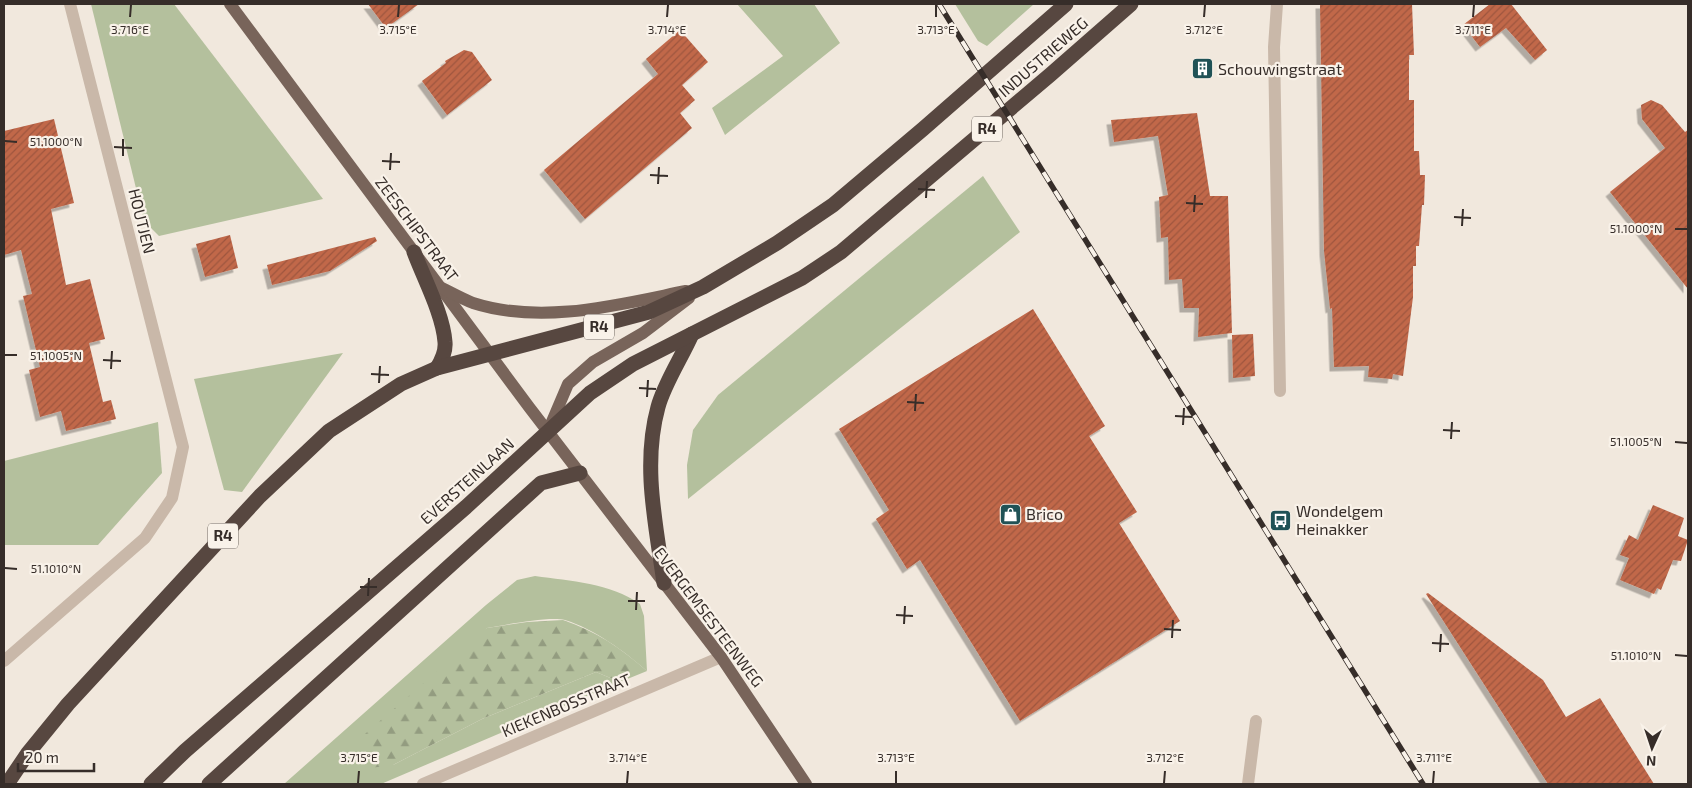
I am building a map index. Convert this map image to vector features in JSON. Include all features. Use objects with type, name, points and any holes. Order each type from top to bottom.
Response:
[{"type":"highway","name":"INDUSTRIEWEG","points":[[703,287],[777,243],[833,205],[924,129],[1066,4]]},
{"type":"highway","name":"INDUSTRIEWEG","points":[[841,252],[1131,4]]},
{"type":"highway","points":[[414,252],[439,317],[445,342],[444,355],[437,368]]},
{"type":"highway","name":"EVERSTEINLAAN","points":[[150,784],[185,751],[466,507],[590,393],[633,364],[802,278],[841,252]]},
{"type":"highway","name":"R4","points":[[7,784],[68,704],[260,496],[329,431],[401,384],[437,368],[591,329],[649,312],[703,287]]},
{"type":"highway","points":[[664,583],[650,483],[651,448],[658,406],[692,334]]},
{"type":"highway","points":[[209,784],[541,482],[580,474]]},
{"type":"main road","name":"ZEESCHIPSTRAAT","points":[[230,4],[580,474]]},
{"type":"main road","points":[[440,287],[472,302],[498,309],[527,313],[601,309],[703,287]]},
{"type":"main road","points":[[548,431],[568,384],[593,362],[643,332],[703,287]]},
{"type":"main road","name":"EVERGEMSESTEENWEG","points":[[580,474],[721,657],[806,784]]},
{"type":"street","name":"HOUTJEN","points":[[4,660],[145,538],[172,498],[183,447],[70,4]]},
{"type":"street","points":[[1277,4],[1274,47],[1280,391]]},
{"type":"street","name":"KIEKENBOSSTRAAT","points":[[423,784],[721,657]]},
{"type":"street","points":[[1248,784],[1256,721]]},
{"type":"green space","points":[[91,4],[174,4],[323,199],[159,236],[144,221]]},
{"type":"green space","points":[[737,4],[814,4],[840,43],[725,135],[712,108],[783,56]]},
{"type":"green space","points":[[955,4],[1034,4],[987,46],[978,41]]},
{"type":"green space","points":[[983,176],[1020,232],[688,499],[687,465],[693,430],[718,395]]},
{"type":"green space","points":[[343,353],[242,492],[224,490],[194,379]]},
{"type":"green space","points":[[158,422],[162,473],[98,545],[4,545],[4,461]]},
{"type":"green space","points":[[535,576],[603,587],[616,591],[640,604],[644,616],[647,671],[608,641],[587,629],[565,620],[538,620],[487,628],[393,765],[482,719],[596,672],[620,682],[381,784],[284,784],[486,605],[517,580]]},
{"type":"green space","points":[[563,620],[586,629],[608,641],[647,671],[620,682],[596,672],[482,719],[393,765],[370,768],[363,762],[358,740],[487,628],[527,622]]},
{"type":"building","points":[[368,4],[419,4],[386,28]]},
{"type":"building","points":[[1320,4],[1412,4],[1414,55],[1409,55],[1409,100],[1414,100],[1414,151],[1419,151],[1420,175],[1425,175],[1424,205],[1422,205],[1419,246],[1416,246],[1416,266],[1413,266],[1413,297],[1403,376],[1393,374],[1392,379],[1368,377],[1369,366],[1334,367],[1332,308],[1330,309],[1324,251]]},
{"type":"building","points":[[1490,4],[1511,4],[1547,50],[1535,60],[1506,28],[1480,47],[1463,25]]},
{"type":"building","points":[[680,30],[708,62],[682,85],[695,100],[680,113],[692,128],[585,219],[544,170],[658,74],[646,59]]},
{"type":"building","points":[[464,50],[472,52],[492,80],[447,115],[422,81],[446,63],[445,61]]},
{"type":"building","points":[[1651,100],[1662,105],[1685,132],[1688,130],[1688,289],[1610,192],[1665,148],[1642,119],[1641,105]]},
{"type":"building","points":[[1197,113],[1210,196],[1228,196],[1232,333],[1198,337],[1199,308],[1184,308],[1182,279],[1169,280],[1168,237],[1161,238],[1159,197],[1168,195],[1158,136],[1114,142],[1111,120]]},
{"type":"building","points":[[54,119],[74,203],[51,209],[66,285],[90,279],[105,339],[89,343],[103,402],[111,400],[116,419],[66,431],[61,411],[40,417],[29,370],[40,367],[23,296],[32,294],[21,250],[4,255],[4,131]]},
{"type":"building","points":[[230,235],[238,268],[205,277],[196,244]]},
{"type":"building","points":[[375,237],[377,241],[330,271],[272,285],[267,265]]},
{"type":"building","name":"Brico","points":[[1033,309],[1105,426],[1089,436],[1137,512],[1119,523],[1180,621],[1020,721],[920,560],[907,569],[876,519],[889,510],[839,429]]},
{"type":"building","points":[[1253,334],[1255,376],[1233,378],[1232,335]]},
{"type":"building","points":[[1653,505],[1684,518],[1678,536],[1688,540],[1681,561],[1673,560],[1661,590],[1657,588],[1654,594],[1620,580],[1629,558],[1620,555],[1629,535],[1638,540]]},
{"type":"building","points":[[1428,593],[1543,680],[1566,717],[1600,698],[1654,784],[1548,784],[1426,594]]},
{"type":"railway","points":[[939,4],[1423,784]]},
{"type":"place","name":"Schouwingstraat","points":[[1202,69]]},
{"type":"place","name":"Brico","points":[[1010,514]]},
{"type":"place","name":"Wondelgem Heinakker","points":[[1280,520]]}]
